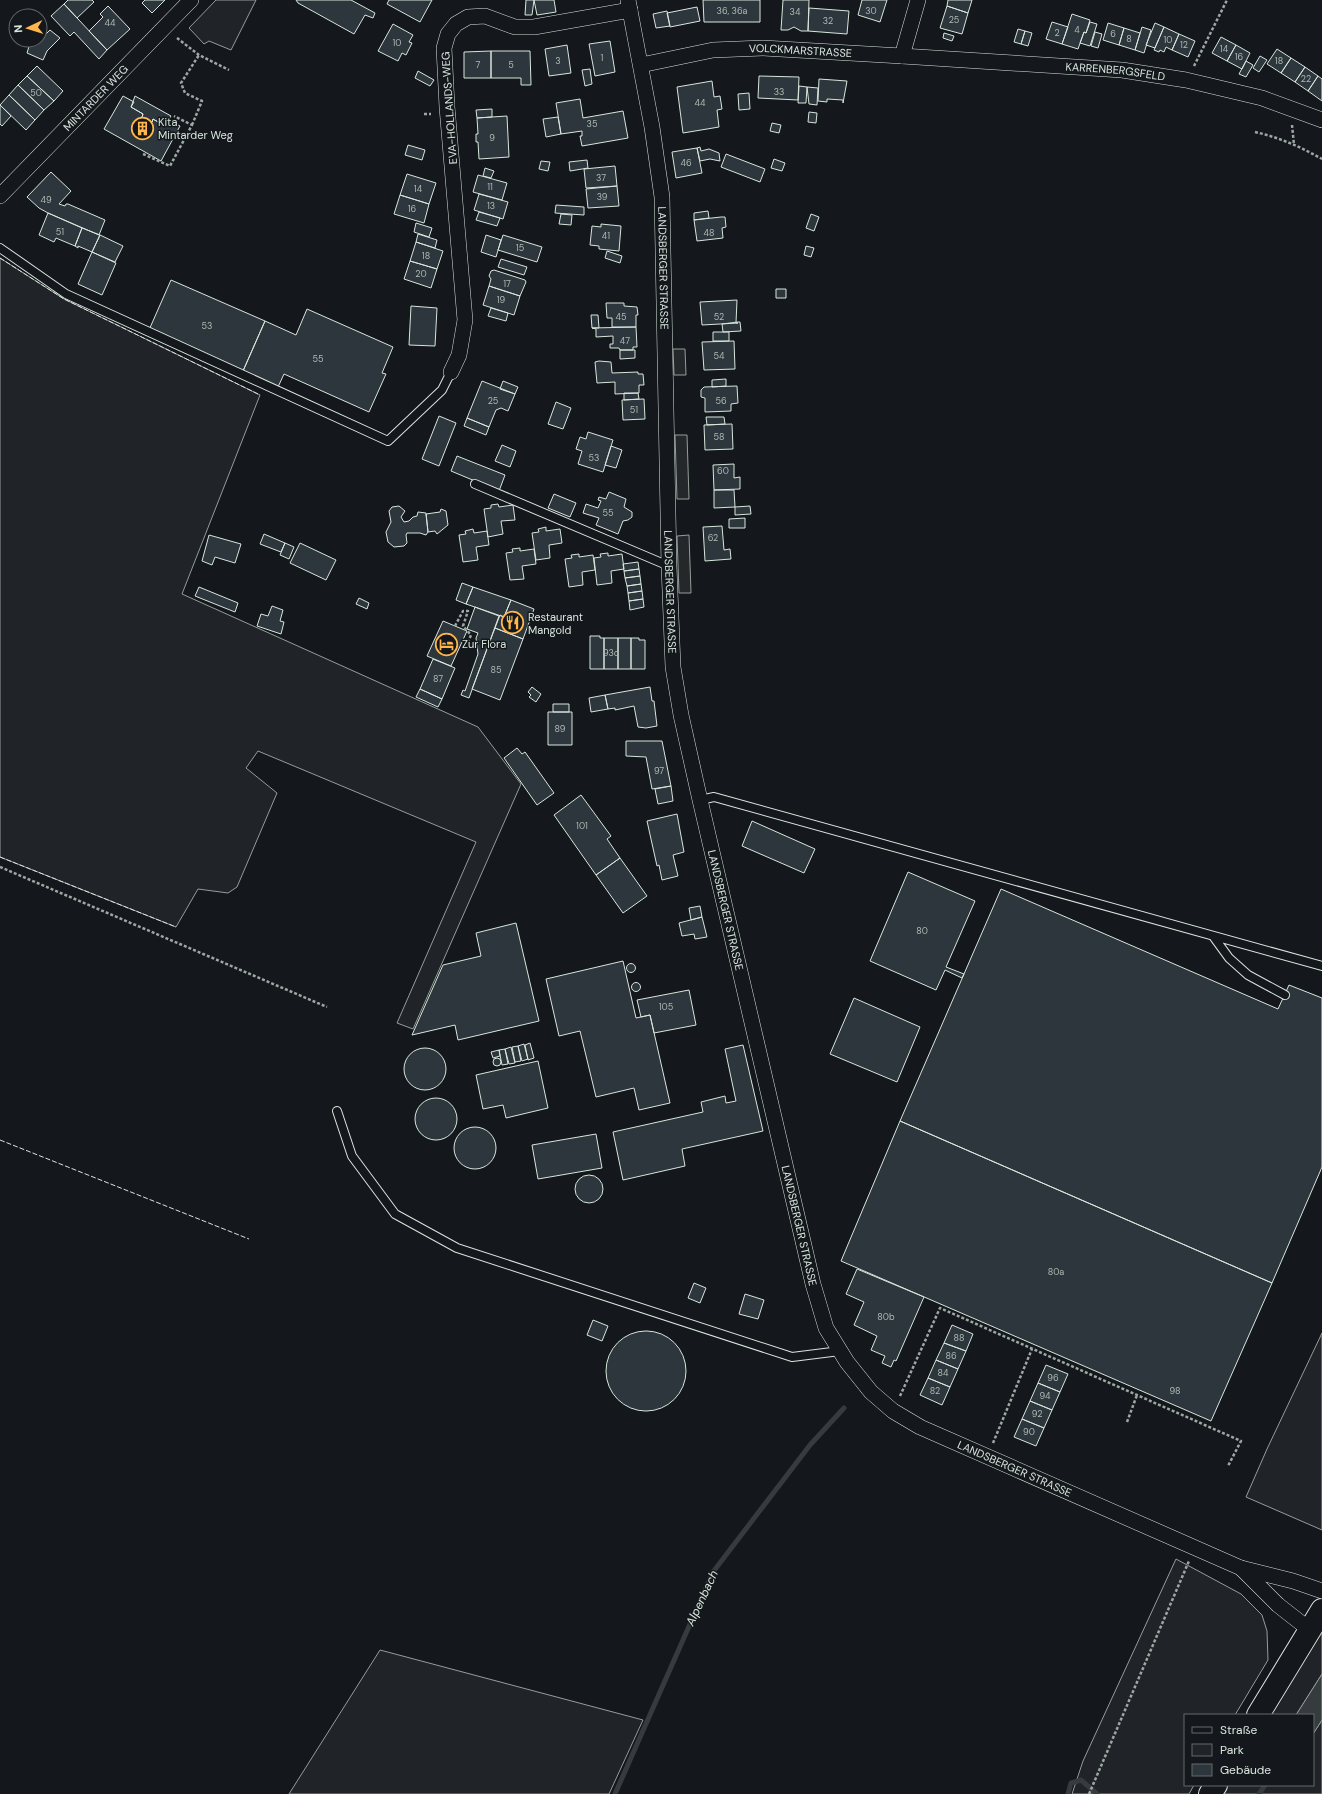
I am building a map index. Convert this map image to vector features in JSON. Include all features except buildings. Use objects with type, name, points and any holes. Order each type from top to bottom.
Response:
[{"type":"main road","points":[[1259,1714],[1322,1610]]},
{"type":"street","name":"MINTARDER WEG","points":[[0,196],[191,0]]},
{"type":"street","points":[[902,56],[918,0]]},
{"type":"street","name":"LANDSBERGER STRASSE","points":[[629,5],[652,127],[662,197],[669,566],[673,667],[681,715],[700,800],[813,1284],[826,1328],[847,1362],[871,1392],[893,1411],[920,1427],[1241,1568],[1293,1581],[1322,1591]]},
{"type":"street","name":"EVA-HOLLANDS-WEG","points":[[451,372],[459,354],[465,320],[447,107],[444,48],[448,34],[456,24],[468,17],[484,16],[515,27],[534,28],[629,5]]},
{"type":"street","name":"VOLCKMARSTRASSE","points":[[641,65],[720,50],[764,48],[902,56]]},
{"type":"street","name":"KARRENBERGSFELD","points":[[902,56],[1122,70],[1186,80],[1262,98],[1322,120]]},
{"type":"street","name":"LANDSBERGER STRASSE","points":[[1241,1568],[1278,1605],[1310,1630]]},
{"type":"lane","points":[[0,248],[66,294],[388,441],[442,390],[451,372]]},
{"type":"lane","points":[[475,484],[669,566]]},
{"type":"lane","points":[[700,800],[714,797],[1322,966]]},
{"type":"lane","points":[[1213,936],[1229,958],[1248,975],[1285,995]]},
{"type":"lane","points":[[337,1111],[352,1156],[395,1214],[458,1248],[792,1357],[840,1351]]},
{"type":"path","points":[[1186,80],[1227,0]]},
{"type":"path","points":[[164,27],[199,55],[229,70]]},
{"type":"path","points":[[143,154],[170,166],[192,125],[202,101],[185,93],[181,83],[199,55]]},
{"type":"path","points":[[174,116],[192,125]]},
{"type":"path","points":[[1255,132],[1294,145],[1322,159]]},
{"type":"path","points":[[455,626],[463,611],[468,611],[464,626],[471,636],[468,642]]},
{"type":"path","points":[[0,867],[327,1007]]},
{"type":"path","points":[[893,1411],[940,1308],[1241,1441],[1228,1466]]},
{"type":"path","points":[[988,1457],[1032,1349]]},
{"type":"path","points":[[1127,1422],[1137,1395]]},
{"type":"path","points":[[1089,1792],[1194,1548]]},
{"type":"green space","points":[[216,0],[256,0],[231,50],[209,41],[204,44],[189,28]]},
{"type":"green space","points":[[0,258],[64,299],[260,395],[182,594],[478,727],[521,784],[413,1029],[397,1023],[476,842],[258,751],[246,768],[277,793],[237,887],[228,893],[198,889],[176,927],[0,857]]},
{"type":"green space","points":[[1322,1333],[1322,1530],[1246,1497]]},
{"type":"green space","points":[[1176,1559],[1241,1594],[1262,1615],[1267,1631],[1268,1660],[1236,1714],[1184,1714],[1184,1786],[1193,1786],[1189,1794],[1072,1794],[1083,1761]]},
{"type":"green space","points":[[1322,1619],[1322,1674],[1297,1714],[1265,1714]]},
{"type":"green space","points":[[380,1650],[643,1720],[609,1794],[289,1794]]},
{"type":"green space","points":[[1322,1720],[1322,1794],[1217,1794],[1221,1786],[1314,1786],[1314,1732]]},
{"type":"shaded area","points":[[673,349],[685,349],[686,375],[674,375]]},
{"type":"shaded area","points":[[675,435],[687,435],[689,499],[677,499]]},
{"type":"shaded area","points":[[689,535],[691,593],[679,593],[677,536]]},
{"type":"shaded area","points":[[1322,1674],[1322,1720],[1314,1732],[1314,1714],[1297,1714]]},
{"type":"waterway","name":"Alpenbach","points":[[615,1794],[713,1572],[810,1445],[844,1408]]},
{"type":"waterway","points":[[1068,1794],[1071,1783],[1081,1780],[1097,1794]]},
{"type":"waterway","points":[[1259,1794],[1264,1786]]},
{"type":"fence","points":[[0,258],[64,299],[260,395]]},
{"type":"fence","points":[[0,857],[176,927]]},
{"type":"fence","points":[[0,1140],[249,1239]]},
{"type":"place","name":"Kita Mintarder Weg","points":[[142,128]]},
{"type":"place","name":"Restaurant Mangold","points":[[513,623]]},
{"type":"place","name":"Zur Flora","points":[[447,644]]}]
